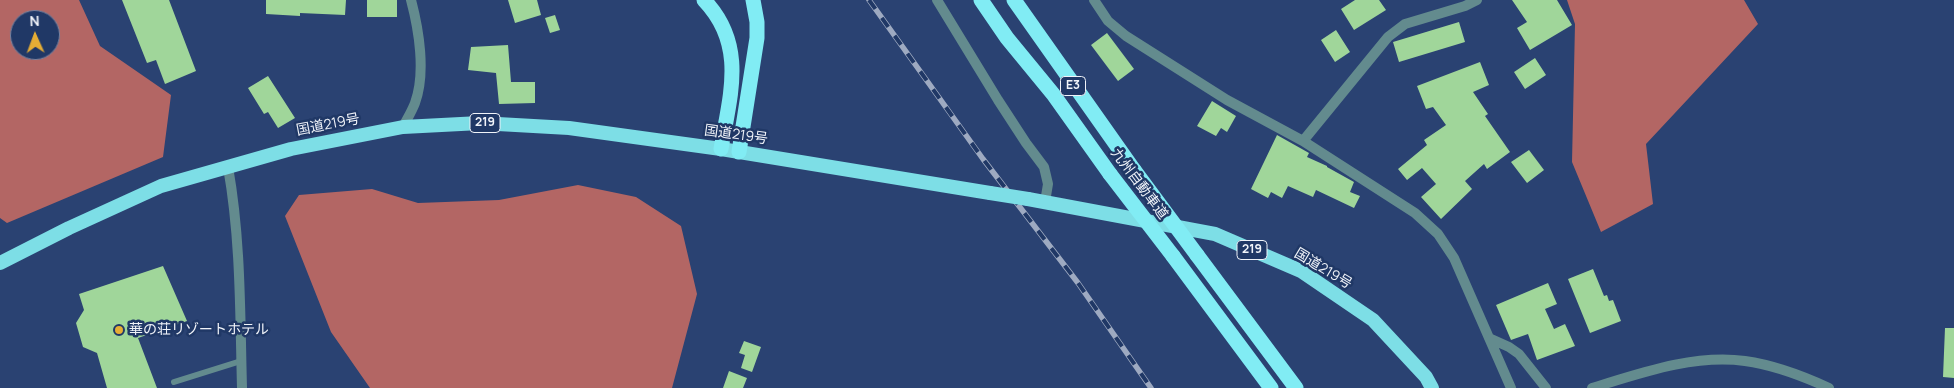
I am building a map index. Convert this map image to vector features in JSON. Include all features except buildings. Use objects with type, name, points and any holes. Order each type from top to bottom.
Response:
[{"type":"highway","points":[[704,0],[721,22],[732,54],[732,89],[721,149]]},
{"type":"highway","points":[[739,152],[757,38],[757,22],[753,0]]},
{"type":"highway","points":[[976,0],[1007,38]]},
{"type":"highway","name":"九州自動車道","points":[[981,0],[1007,38],[1052,94],[1271,388]]},
{"type":"highway","name":"九州自動車道","points":[[1014,0],[1134,170],[1294,384]]},
{"type":"highway","name":"国道219号","points":[[0,263],[69,228],[161,186],[292,149],[403,127],[480,123],[570,128],[721,149],[1028,199],[1215,234],[1301,271],[1373,320],[1426,377],[1432,388]]},
{"type":"street","points":[[403,127],[415,103],[419,81],[418,24],[410,0]]},
{"type":"street","points":[[937,0],[998,100],[1044,167],[1048,184],[1045,202]]},
{"type":"street","points":[[1094,0],[1108,21],[1126,36],[1227,100],[1302,141],[1415,213],[1438,234],[1454,258],[1511,388]]},
{"type":"street","points":[[1302,141],[1388,37],[1405,24],[1465,6],[1477,0]]},
{"type":"street","points":[[228,167],[235,205],[239,249],[242,388]]},
{"type":"street","points":[[1489,338],[1519,354],[1546,388]]},
{"type":"street","points":[[1592,388],[1651,369],[1706,361],[1745,361],[1786,371],[1829,388]]},
{"type":"lane","points":[[174,382],[241,361]]},
{"type":"shaded area","points":[[0,0],[79,0],[100,46],[171,95],[163,157],[7,223],[0,218]]},
{"type":"shaded area","points":[[1567,0],[1744,0],[1758,24],[1646,144],[1653,204],[1601,232],[1572,162],[1575,24]]},
{"type":"shaded area","points":[[578,185],[636,197],[681,226],[697,294],[672,388],[370,388],[331,332],[285,216],[299,195],[372,189],[418,203],[499,200]]},
{"type":"railway","points":[[869,0],[983,159],[1078,283],[1151,388]]},
{"type":"place","name":"華の荘リゾートホテル","points":[[119,330]]}]
